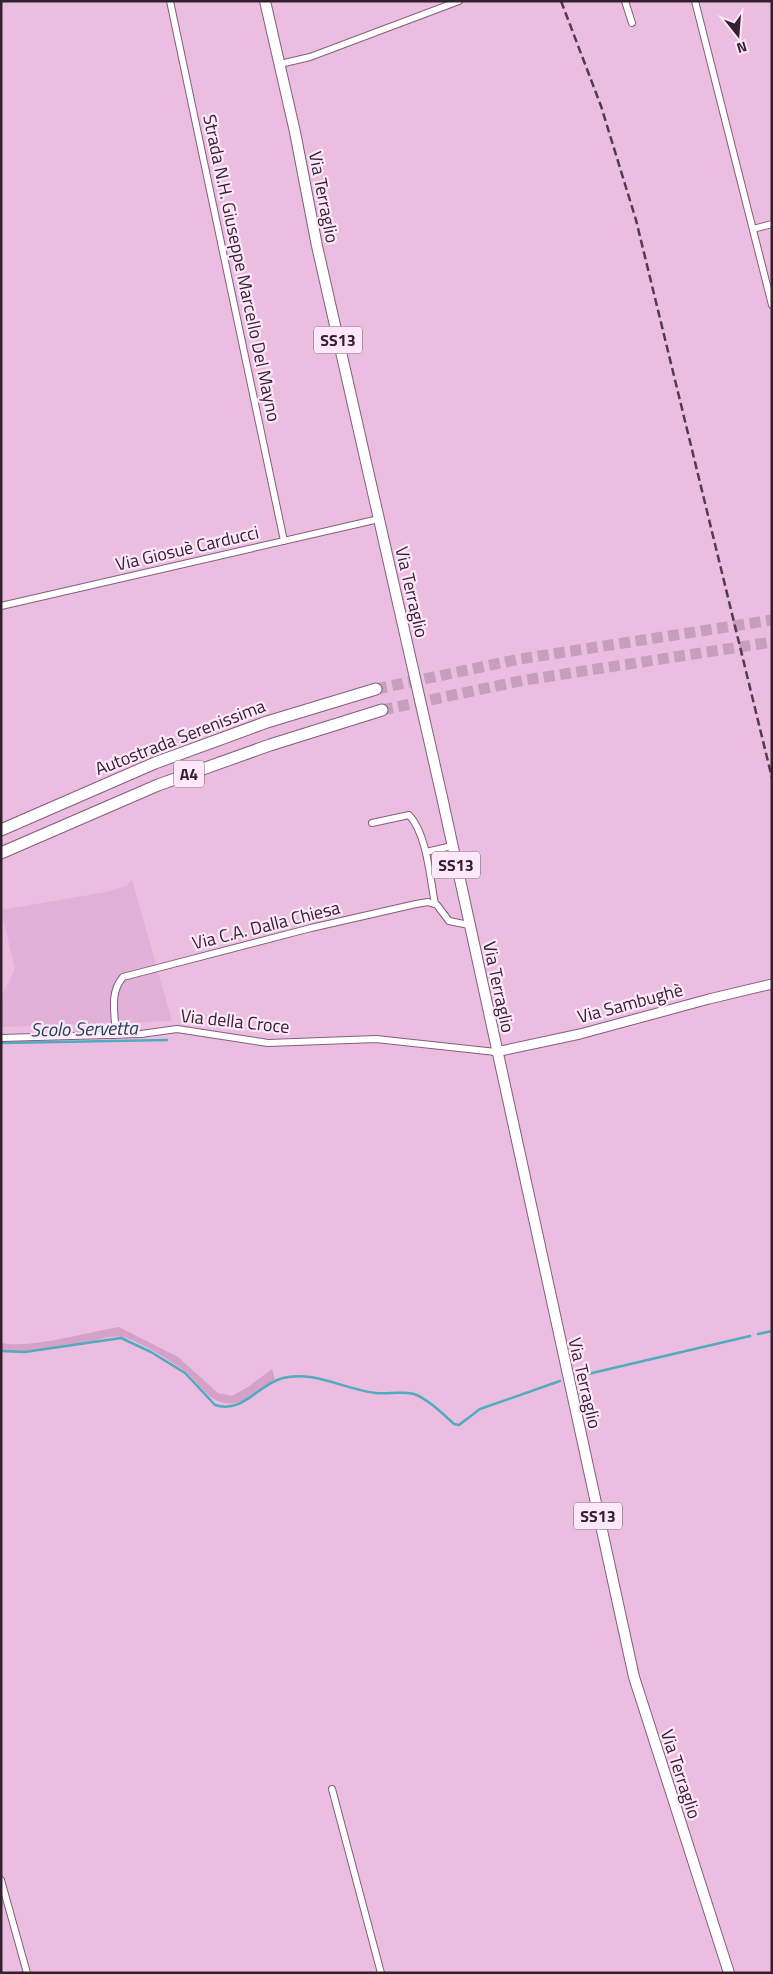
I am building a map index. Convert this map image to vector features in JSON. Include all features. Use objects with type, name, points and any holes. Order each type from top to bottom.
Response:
[{"type":"highway","name":"Autostrada Serenissima","points":[[1,830],[155,763],[267,722],[376,689]]},
{"type":"highway","name":"A4","points":[[1,853],[158,785],[270,744],[382,710]]},
{"type":"main road","name":"Via Terraglio","points":[[265,1],[280,64],[317,246],[452,846],[634,1677],[729,1973]]},
{"type":"street","name":"Strada N.H. Giuseppe Marcello Del Mayno","points":[[170,1],[284,541]]},
{"type":"street","points":[[280,64],[310,57],[459,1]]},
{"type":"street","points":[[625,1],[632,23]]},
{"type":"street","points":[[695,1],[772,305]]},
{"type":"street","points":[[753,229],[772,224]]},
{"type":"street","name":"Via Giosuè Carducci","points":[[1,606],[379,519]]},
{"type":"street","points":[[372,823],[409,815],[417,823],[426,852],[435,904],[440,907],[446,918],[453,923],[469,924]]},
{"type":"street","points":[[426,852],[452,846]]},
{"type":"street","name":"Via C.A. Dalla Chiesa","points":[[116,1035],[113,996],[116,985],[123,977],[382,911],[416,904],[435,904]]},
{"type":"street","name":"Via Sambughè","points":[[496,1052],[580,1034],[703,1000],[772,984]]},
{"type":"street","name":"Via della Croce","points":[[1,1038],[116,1035],[178,1029],[268,1043],[376,1039],[496,1052]]},
{"type":"street","points":[[332,1789],[335,1794],[381,1973]]},
{"type":"street","points":[[1,1880],[27,1973]]},
{"type":"shaded area","points":[[132,880],[172,1021],[1,1027],[1,997],[15,969],[1,910],[106,892],[126,886]]},
{"type":"shaded area","points":[[119,1327],[178,1357],[218,1393],[232,1396],[272,1369],[275,1379],[241,1402],[224,1403],[210,1397],[188,1374],[166,1359],[136,1342],[122,1337],[109,1337],[34,1351],[1,1350],[1,1343],[28,1344],[43,1342]]},
{"type":"waterway","name":"Scolo Servetta","points":[[1,1043],[167,1040]]},
{"type":"waterway","points":[[758,1334],[772,1331]]},
{"type":"waterway","points":[[575,1377],[750,1336]]},
{"type":"waterway","points":[[1,1351],[25,1352],[121,1338],[151,1352],[185,1373],[215,1405],[225,1407],[243,1402],[274,1381],[294,1376],[318,1378],[376,1393],[414,1394],[430,1403],[454,1424],[459,1425],[480,1409],[560,1381]]},
{"type":"tunnel","points":[[376,689],[520,659],[772,620]]},
{"type":"tunnel","points":[[382,710],[525,680],[772,642]]},
{"type":"railway","points":[[561,1],[601,106],[636,220],[772,778]]}]
